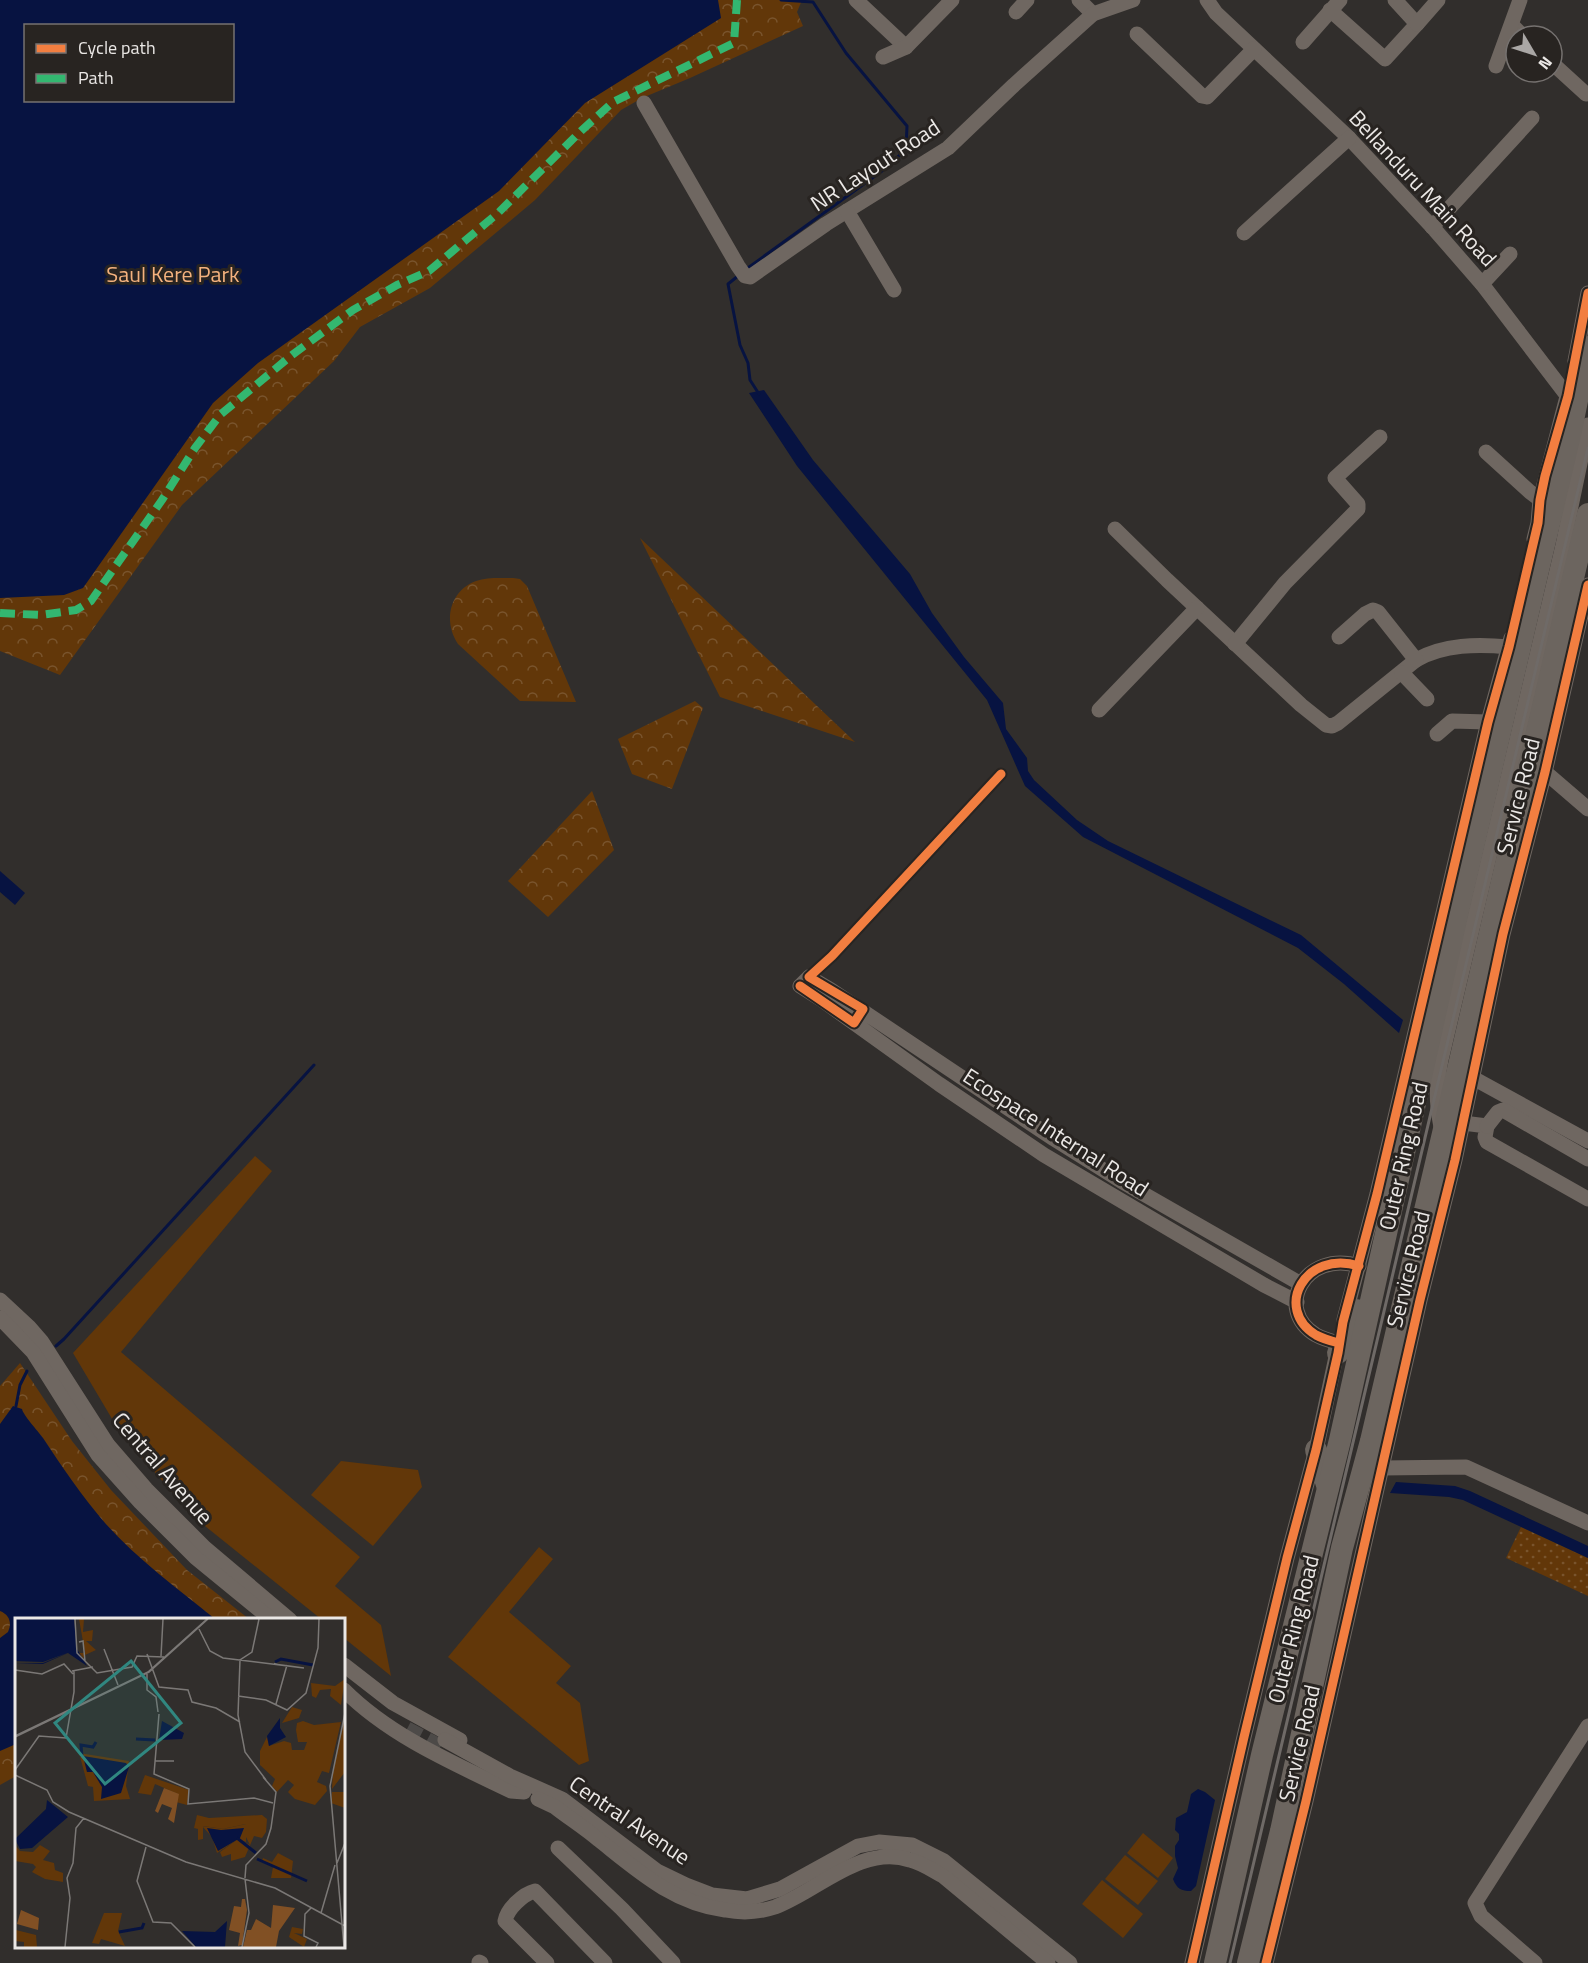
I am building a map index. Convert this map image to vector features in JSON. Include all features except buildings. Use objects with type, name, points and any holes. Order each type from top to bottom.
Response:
[{"type":"highway","name":"Outer Ring Road","points":[[1215,1963],[1262,1755],[1328,1488],[1360,1267],[1385,1196],[1457,915],[1571,430],[1588,347]]},
{"type":"highway","name":"Outer Ring Road","points":[[1248,1963],[1281,1831],[1351,1512],[1404,1336],[1443,1135],[1493,918],[1578,518]]},
{"type":"highway","points":[[1334,1345],[1348,1334],[1362,1295],[1360,1267]]},
{"type":"highway","points":[[1316,1450],[1328,1488]]},
{"type":"highway","points":[[1236,1963],[1284,1764],[1331,1550],[1351,1512]]},
{"type":"street","points":[[856,0],[906,46]]},
{"type":"street","points":[[883,57],[906,46],[952,0]]},
{"type":"street","points":[[1016,12],[1027,0]]},
{"type":"street","points":[[1078,0],[1093,14]]},
{"type":"street","name":"NR Layout Road","points":[[644,103],[744,273],[948,148],[1014,84],[1093,14],[1133,0]]},
{"type":"street","name":"Bellanduru Main Road","points":[[1207,0],[1216,13],[1349,138],[1432,227],[1482,284],[1588,424]]},
{"type":"street","points":[[1395,0],[1417,24]]},
{"type":"street","points":[[1304,42],[1335,5],[1386,59],[1438,0]]},
{"type":"street","points":[[1512,24],[1520,0]]},
{"type":"street","points":[[1137,34],[1202,96],[1207,97],[1254,49]]},
{"type":"street","points":[[1496,66],[1504,46]]},
{"type":"street","points":[[1564,74],[1586,94]]},
{"type":"street","points":[[1432,227],[1532,117]]},
{"type":"street","points":[[1244,233],[1349,138]]},
{"type":"street","points":[[847,211],[894,290]]},
{"type":"street","points":[[1482,284],[1510,254]]},
{"type":"street","points":[[1385,1196],[1488,722],[1509,647],[1538,523],[1540,500],[1568,396],[1588,293]]},
{"type":"street","points":[[1443,1135],[1436,1101],[1441,1060],[1578,518],[1588,424]]},
{"type":"street","points":[[1235,644],[1285,583],[1358,509],[1358,504],[1335,478],[1380,437]]},
{"type":"street","points":[[1486,452],[1540,500],[1578,518],[1588,542]]},
{"type":"street","points":[[1115,529],[1235,644],[1326,725],[1332,726],[1338,723],[1427,653],[1481,645],[1509,647]]},
{"type":"street","name":"Service Road","points":[[1266,1963],[1306,1801],[1383,1463],[1404,1336],[1463,1123],[1503,934],[1545,772],[1588,585]]},
{"type":"street","points":[[1099,710],[1197,608]]},
{"type":"street","points":[[1339,637],[1365,614],[1373,610],[1378,612],[1416,660]]},
{"type":"street","points":[[1402,673],[1427,699]]},
{"type":"street","points":[[1437,734],[1452,721],[1488,722]]},
{"type":"street","points":[[1545,772],[1588,809]]},
{"type":"street","name":"Ecospace Internal Road","points":[[805,982],[827,995],[863,1010],[1054,1139],[1131,1187],[1301,1284]]},
{"type":"street","name":"Ecospace Internal Road","points":[[827,995],[854,1023],[1044,1155],[1122,1203],[1297,1302]]},
{"type":"street","points":[[854,1023],[863,1010]]},
{"type":"street","points":[[939,1084],[950,1069]]},
{"type":"street","points":[[1473,1077],[1588,1141]]},
{"type":"street","points":[[1588,1159],[1503,1110],[1498,1112],[1487,1126],[1485,1137],[1487,1142],[1588,1198]]},
{"type":"street","points":[[1463,1123],[1487,1126]]},
{"type":"street","points":[[1044,1155],[1054,1139]]},
{"type":"street","points":[[1192,1963],[1287,1558],[1316,1450],[1334,1345],[1317,1335],[1301,1318],[1297,1302],[1301,1284],[1312,1272],[1327,1264],[1360,1267]]},
{"type":"street","name":"Central Avenue","points":[[0,1300],[42,1342],[108,1445],[146,1489],[205,1548],[288,1618]]},
{"type":"street","name":"Central Avenue","points":[[0,1318],[21,1337],[33,1352],[98,1455],[140,1502],[196,1558],[270,1618]]},
{"type":"street","points":[[1383,1463],[1468,1457],[1542,1495],[1588,1523]]},
{"type":"street","points":[[1542,1495],[1588,1512]]},
{"type":"street","points":[[345,1666],[393,1703],[525,1773],[530,1790],[511,1791],[403,1736],[375,1718],[345,1691]]},
{"type":"street","points":[[345,1673],[409,1726],[386,1715],[345,1682]]},
{"type":"street","points":[[1535,1963],[1481,1916],[1475,1903],[1588,1726]]},
{"type":"street","name":"Central Avenue","points":[[444,1744],[530,1790],[593,1835],[652,1882],[681,1897],[727,1911],[751,1911],[773,1907],[840,1872],[869,1860],[889,1857],[908,1859],[943,1876],[1048,1963]]},
{"type":"street","name":"Central Avenue","points":[[530,1790],[562,1799],[657,1871],[712,1895],[729,1898],[747,1899],[780,1888],[858,1846],[879,1842],[912,1845],[944,1861],[1070,1963]]},
{"type":"street","points":[[558,1848],[673,1963]]},
{"type":"street","points":[[547,1963],[505,1921],[511,1909],[530,1892],[535,1892],[606,1963]]},
{"type":"green space","name":"Saul Kere Park","points":[[0,0],[802,0],[797,12],[803,26],[642,98],[621,110],[535,200],[430,288],[360,327],[334,361],[182,505],[60,675],[0,651]]},
{"type":"green space","points":[[640,538],[855,742],[720,697]]},
{"type":"green space","points":[[520,579],[527,586],[576,702],[520,701],[458,644],[453,635],[451,608],[460,592],[476,581]]},
{"type":"green space","points":[[695,701],[703,708],[672,789],[632,774],[618,739]]},
{"type":"green space","points":[[592,791],[614,850],[548,917],[508,881]]},
{"type":"green space","points":[[255,1156],[272,1171],[121,1352],[360,1557],[335,1586],[381,1625],[391,1676],[345,1639],[345,1618],[320,1618],[195,1518],[121,1434],[73,1353]]},
{"type":"green space","points":[[20,1363],[72,1441],[111,1490],[187,1570],[248,1618],[15,1618],[15,1777],[0,1785],[0,1386]]},
{"type":"green space","points":[[341,1461],[418,1470],[422,1487],[373,1546],[311,1495]]},
{"type":"green space","points":[[1521,1527],[1588,1558],[1588,1596],[1506,1558]]},
{"type":"green space","points":[[539,1547],[553,1559],[509,1612],[571,1666],[556,1683],[580,1703],[589,1761],[579,1765],[448,1657]]},
{"type":"green space","points":[[1143,1833],[1173,1858],[1158,1878],[1127,1853]]},
{"type":"green space","points":[[1125,1855],[1158,1881],[1138,1905],[1105,1879]]},
{"type":"green space","points":[[1102,1880],[1143,1914],[1123,1938],[1082,1904]]},
{"type":"shaded area","name":"Saul Kere Park","points":[[0,0],[718,0],[721,18],[585,103],[499,191],[258,363],[213,403],[83,588],[64,595],[0,598]]},
{"type":"shaded area","points":[[764,390],[813,460],[910,574],[932,613],[964,657],[1003,703],[1006,729],[1027,758],[1028,771],[1034,780],[1077,820],[1108,841],[1301,935],[1403,1020],[1399,1033],[1344,984],[1298,948],[1083,837],[1025,786],[987,700],[797,466],[749,393]]},
{"type":"shaded area","points":[[0,871],[25,893],[15,905],[0,892]]},
{"type":"shaded area","points":[[13,1406],[22,1409],[80,1492],[105,1523],[130,1549],[214,1618],[15,1618],[15,1744],[0,1751],[0,1638],[8,1632],[10,1622],[8,1617],[0,1611],[0,1424]]},
{"type":"shaded area","points":[[1396,1482],[1455,1486],[1470,1491],[1588,1546],[1588,1558],[1463,1500],[1390,1493]]},
{"type":"shaded area","points":[[1198,1789],[1215,1800],[1196,1886],[1188,1891],[1178,1887],[1173,1879],[1178,1868],[1175,1856],[1175,1846],[1179,1840],[1179,1834],[1175,1830],[1176,1818],[1187,1812],[1191,1794]]},
{"type":"waterway","points":[[745,270],[886,168],[906,149],[907,126],[846,53],[813,2],[781,0]]},
{"type":"waterway","points":[[738,276],[728,284],[740,345],[748,363],[750,380],[759,394]]},
{"type":"waterway","points":[[56,1346],[314,1065]]},
{"type":"waterway","points":[[16,1406],[20,1385],[27,1371]]},
{"type":"tunnel","points":[[407,1729],[443,1748]]},
{"type":"railway","points":[[1230,1963],[1588,448]]},
{"type":"marked path","points":[[0,613],[41,615],[76,610],[91,601],[220,415],[292,355],[353,310],[397,285],[429,271],[498,213],[613,102],[734,43],[737,0]]},
{"type":"cycle path","points":[[1192,1963],[1287,1558],[1316,1450],[1343,1322],[1377,1194],[1488,722],[1509,647],[1538,523],[1545,476],[1568,396],[1588,293]]},
{"type":"cycle path","points":[[1266,1963],[1306,1801],[1420,1300],[1455,1160],[1503,934],[1545,772],[1588,585]]},
{"type":"cycle path","points":[[800,986],[854,1023],[863,1009],[809,977],[832,956],[1001,774]]},
{"type":"cycle path","points":[[1339,1343],[1316,1335],[1303,1324],[1297,1311],[1296,1297],[1301,1284],[1310,1274],[1323,1266],[1340,1263],[1359,1266]]}]
